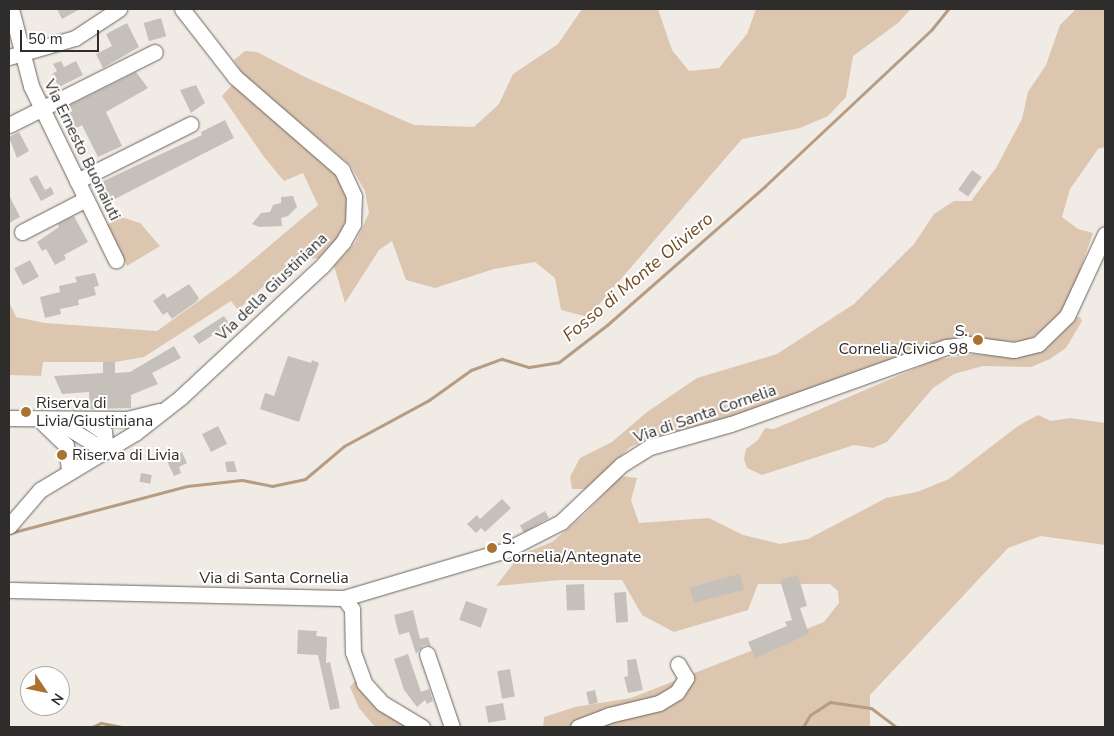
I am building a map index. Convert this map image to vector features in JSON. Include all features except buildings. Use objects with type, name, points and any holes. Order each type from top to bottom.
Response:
[{"type":"street","name":"Via Ernesto Buonaiuti","points":[[11,9],[15,56],[116,260]]},
{"type":"street","points":[[15,56],[75,38],[119,9]]},
{"type":"street","name":"Via della Giustiniana","points":[[9,526],[34,496],[69,471],[106,451],[167,409],[331,256],[348,235],[356,206],[350,183],[338,164],[241,82],[182,9]]},
{"type":"street","points":[[9,125],[154,52]]},
{"type":"street","points":[[77,181],[191,124]]},
{"type":"street","points":[[22,232],[86,199]]},
{"type":"street","name":"Via di Santa Cornelia","points":[[9,590],[344,598],[484,556],[538,537],[568,517],[625,462],[650,447],[732,424],[946,347],[970,344],[1014,350],[1034,346],[1051,334],[1067,316],[1105,234]]},
{"type":"street","points":[[9,418],[36,420],[127,419],[167,409]]},
{"type":"street","points":[[82,418],[103,430],[106,451]]},
{"type":"street","points":[[36,420],[66,427],[106,451]]},
{"type":"street","points":[[36,420],[56,432],[66,445],[69,471]]},
{"type":"street","points":[[344,598],[352,609],[353,652],[364,683],[382,704],[422,727]]},
{"type":"street","points":[[427,654],[452,727]]},
{"type":"street","points":[[578,727],[609,715],[659,703],[677,692],[686,678],[678,664]]},
{"type":"shaded area","points":[[582,9],[658,9],[672,50],[689,71],[719,68],[747,34],[756,9],[911,9],[898,23],[853,56],[846,97],[828,116],[800,128],[742,139],[588,317],[561,310],[555,278],[535,262],[494,269],[435,288],[406,280],[392,241],[379,250],[345,303],[334,266],[355,243],[369,213],[365,191],[350,165],[243,75],[234,60],[245,51],[257,52],[307,78],[414,125],[474,127],[499,104],[513,74],[558,44]]},
{"type":"shaded area","points":[[1076,9],[1105,9],[1105,147],[1098,149],[1070,189],[1062,217],[1078,229],[1093,233],[1070,299],[1048,327],[1025,342],[976,340],[737,415],[656,437],[630,447],[588,489],[572,489],[570,477],[580,458],[612,442],[647,412],[697,378],[777,354],[854,304],[914,244],[934,214],[954,201],[971,201],[996,168],[1022,119],[1028,92],[1046,65],[1060,25]]},
{"type":"shaded area","points":[[233,84],[326,161],[339,179],[347,195],[348,215],[339,237],[319,258],[304,259],[277,274],[238,310],[231,301],[144,357],[115,362],[43,362],[41,376],[9,375],[9,302],[16,317],[45,323],[157,331],[235,275],[318,205],[303,173],[284,181],[264,157],[222,96]]},
{"type":"shaded area","points":[[115,215],[140,223],[160,246],[127,266],[108,225]]},
{"type":"shaded area","points":[[1080,317],[1082,321],[1066,348],[1050,359],[1031,367],[983,366],[954,374],[933,388],[887,442],[873,448],[854,445],[762,475],[747,468],[744,459],[746,449],[758,440],[765,428],[774,429],[935,360],[974,354],[1018,358],[1045,349],[1074,318]]},
{"type":"shaded area","points":[[1038,415],[1051,421],[1070,418],[1105,423],[1105,545],[1041,536],[1008,548],[870,695],[870,727],[543,727],[544,717],[575,707],[631,698],[824,622],[839,603],[838,591],[830,584],[758,584],[748,610],[674,632],[642,615],[622,580],[560,580],[496,586],[520,555],[552,542],[585,514],[621,476],[637,478],[631,500],[639,523],[709,518],[743,535],[780,544],[808,539],[886,498],[917,492],[949,479],[1018,426]]},
{"type":"shaded area","points":[[356,680],[416,727],[375,727],[359,708],[350,687]]},
{"type":"waterway","name":"Fosso di Monte Oliviero","points":[[10,533],[187,486],[242,480],[272,486],[305,479],[344,446],[429,400],[471,370],[502,359],[529,367],[559,362],[607,325],[765,186],[932,29],[948,9]]},
{"type":"waterway","points":[[803,727],[810,715],[830,702],[871,708],[896,727]]},
{"type":"waterway","points":[[92,727],[101,723],[122,727]]},
{"type":"place","name":"S. Cornelia/Civico 98","points":[[978,340]]},
{"type":"place","name":"Riserva di Livia/Giustiniana","points":[[26,412]]},
{"type":"place","name":"Riserva di Livia","points":[[62,455]]},
{"type":"place","name":"S. Cornelia/Antegnate","points":[[492,548]]}]
